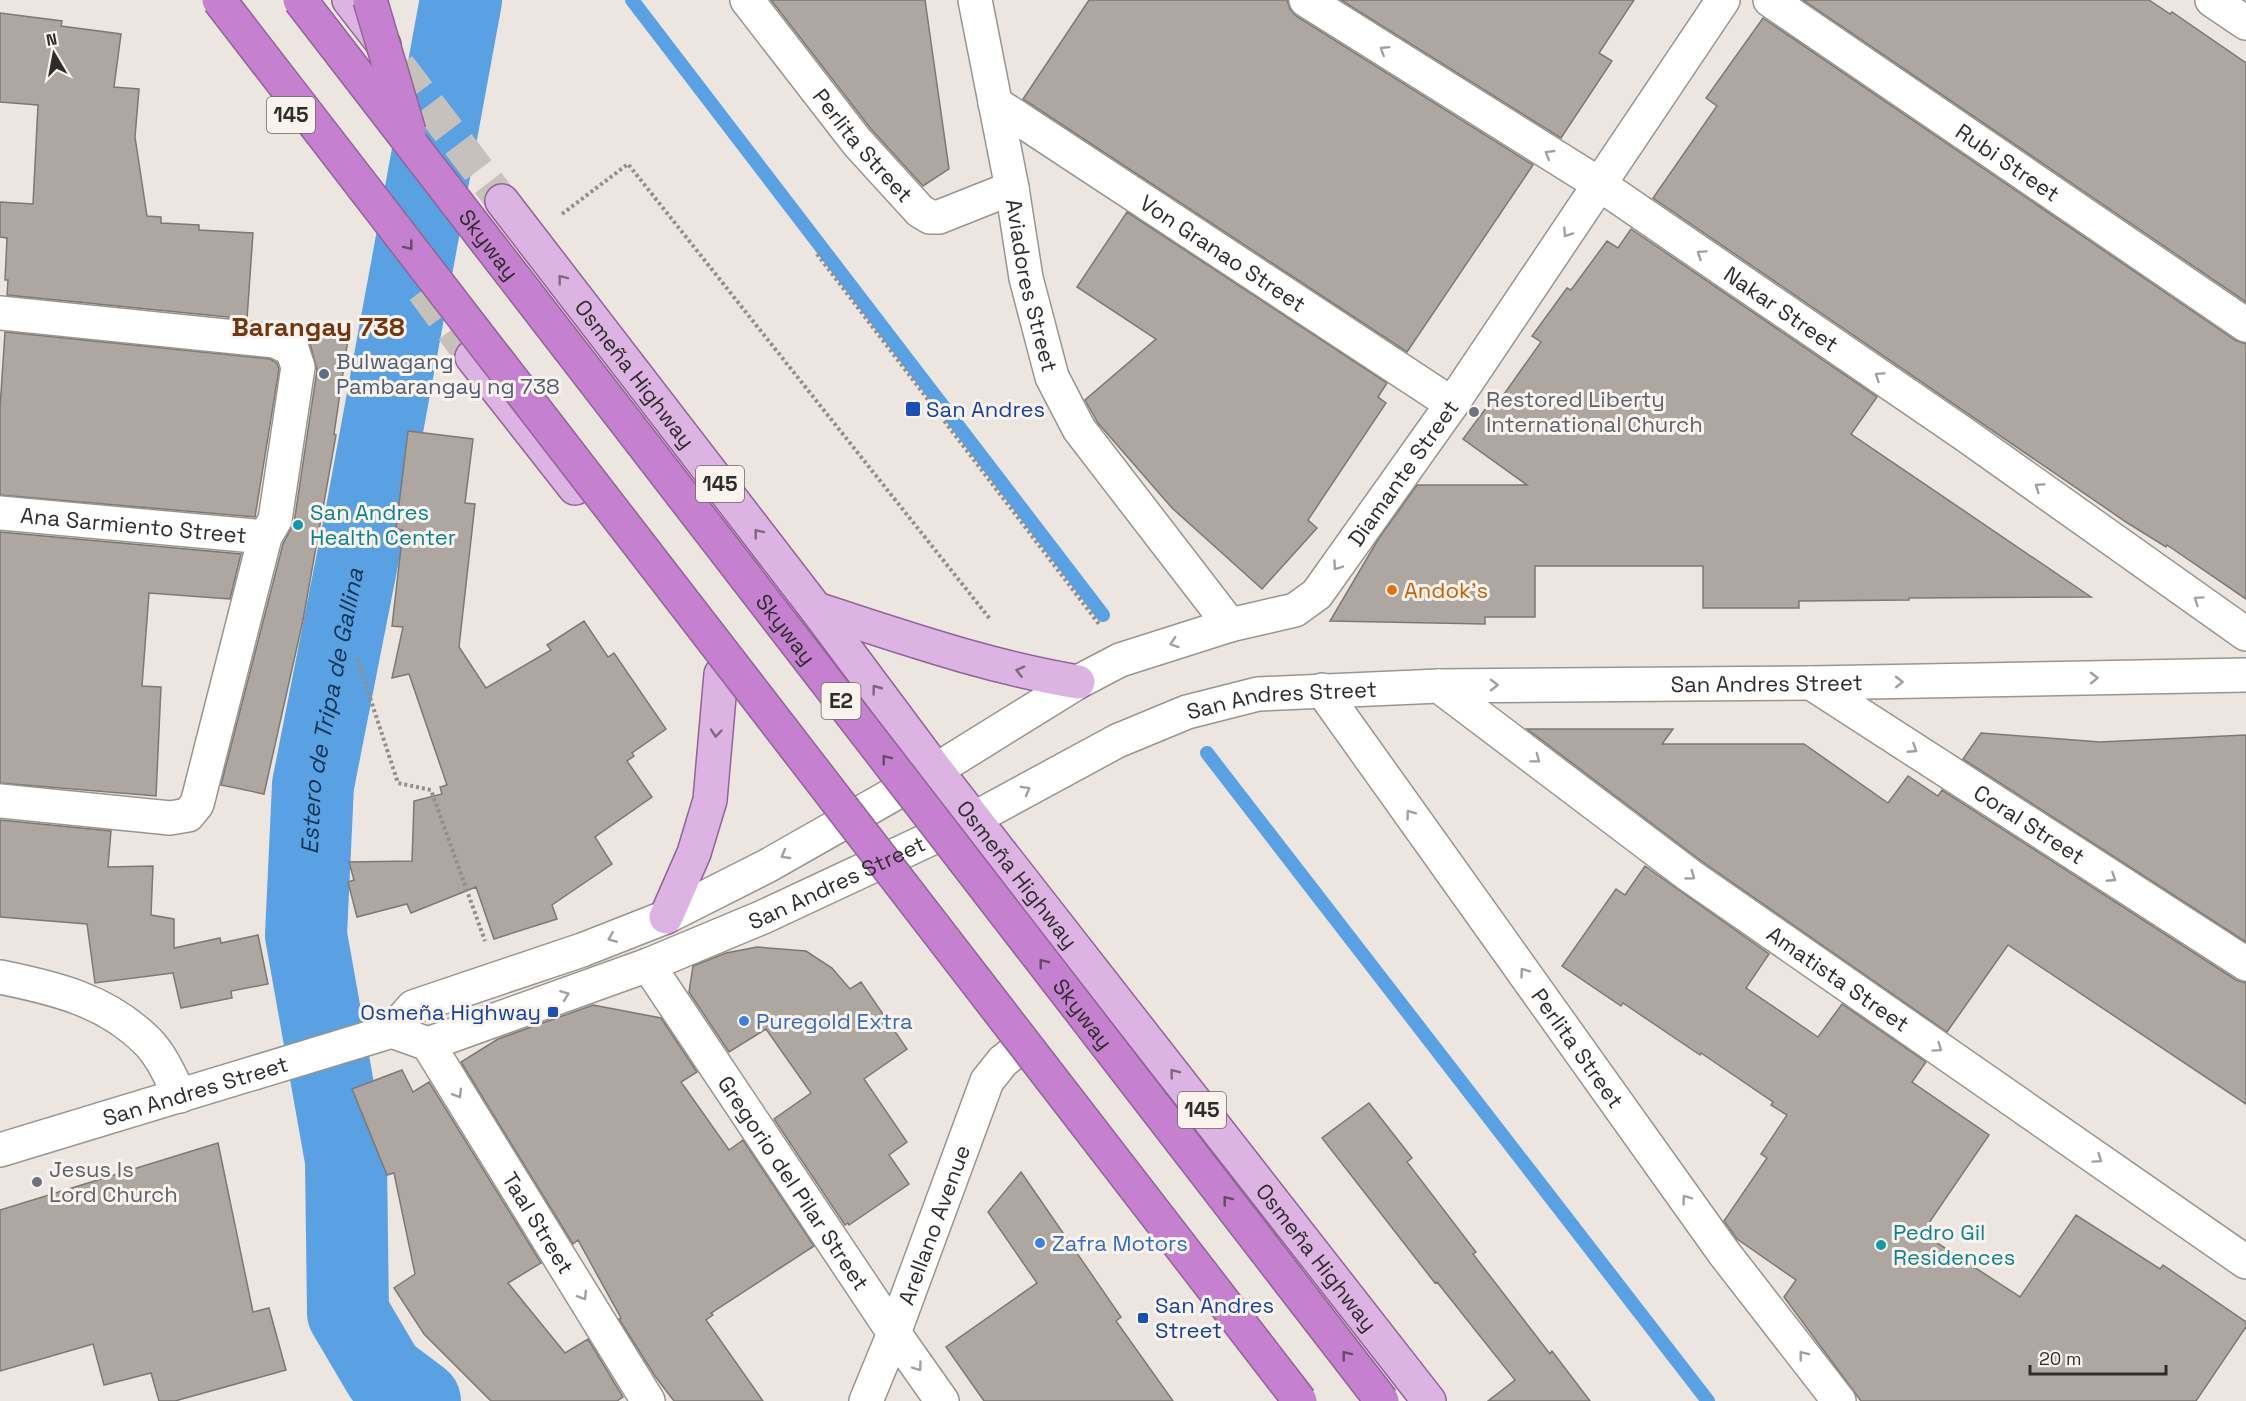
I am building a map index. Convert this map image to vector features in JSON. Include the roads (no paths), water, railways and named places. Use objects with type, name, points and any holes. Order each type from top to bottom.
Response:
[{"type":"highway","points":[[219,0],[1300,1401]]},
{"type":"highway","name":"Skyway","points":[[300,0],[1382,1401]]},
{"type":"highway","points":[[370,0],[415,151]]},
{"type":"main road","name":"145","points":[[203,0],[379,231]]},
{"type":"main road","points":[[349,0],[399,66]]},
{"type":"main road","name":"Osmeña Highway","points":[[502,201],[816,609],[936,770],[1429,1401]]},
{"type":"main road","points":[[472,357],[721,674],[1280,1401]]},
{"type":"main road","points":[[816,609],[952,654],[1034,675],[1078,682]]},
{"type":"main road","points":[[666,916],[694,853],[710,800],[721,674]]},
{"type":"street","name":"Perlita Street","points":[[747,0],[857,142],[920,211],[930,217],[939,217],[1012,188]]},
{"type":"street","name":"Aviadores Street","points":[[975,0],[1012,188],[1026,278],[1052,377],[1079,429],[1230,625]]},
{"type":"street","name":"Nakar Street","points":[[1306,0],[1599,184],[1964,434],[2246,634]]},
{"type":"street","name":"Diamante Street","points":[[936,770],[1078,682],[1125,658],[1230,625],[1295,610],[1317,594],[1452,404],[1723,0]]},
{"type":"street","name":"Rubi Street","points":[[1770,0],[2246,325]]},
{"type":"street","points":[[2212,0],[2246,23]]},
{"type":"street","name":"Von Granao Street","points":[[995,103],[1452,404]]},
{"type":"street","points":[[0,314],[275,341],[292,349],[298,367],[275,520],[265,537],[197,804],[188,814],[170,818],[0,801]]},
{"type":"street","name":"Ana Sarmiento Street","points":[[0,513],[265,537]]},
{"type":"street","name":"San Andres Street","points":[[428,1044],[648,965],[763,917],[975,818],[1117,741],[1187,712],[1258,694],[1439,686],[1811,683],[2246,675]]},
{"type":"street","name":"Coral Street","points":[[1811,683],[2246,964]]},
{"type":"street","name":"Amatista Street","points":[[1439,686],[1689,875],[2246,1262]]},
{"type":"street","name":"Perlita Street","points":[[1322,690],[1724,1253],[1839,1401]]},
{"type":"street","name":"San Andres Street","points":[[0,1150],[379,1035],[413,1007],[582,950],[666,916],[767,866],[936,770]]},
{"type":"street","name":"Gregorio del Pilar Street","points":[[648,965],[894,1334],[942,1401]]},
{"type":"street","points":[[0,977],[79,996],[117,1016],[148,1042],[168,1071],[180,1096]]},
{"type":"street","points":[[379,1035],[428,1044]]},
{"type":"street","name":"Taal Street","points":[[428,1044],[648,1401]]},
{"type":"street","name":"Arellano Avenue","points":[[866,1401],[894,1334],[987,1081],[1003,1061],[1012,1054]]},
{"type":"waterway","name":"Estero de Tripa de Gallina","points":[[420,1401],[384,1374],[348,1313],[346,1160],[306,935],[313,785],[366,516],[461,0]]},
{"type":"waterway","points":[[632,0],[1103,615]]},
{"type":"waterway","points":[[1207,753],[1708,1401]]},
{"type":"tunnel","points":[[399,66],[502,201]]},
{"type":"tunnel","points":[[423,290],[472,357]]},
{"type":"place","name":"Bulwagang Pambarangay ng 738","points":[[324,374]]},
{"type":"place","name":"San Andres","points":[[913,409]]},
{"type":"place","name":"Restored Liberty International Church","points":[[1474,412]]},
{"type":"place","name":"San Andres Health Center","points":[[298,525]]},
{"type":"place","name":"Andok's","points":[[1392,590]]},
{"type":"place","name":"Osmeña Highway","points":[[553,1012]]},
{"type":"place","name":"Puregold Extra","points":[[744,1021]]},
{"type":"place","name":"Jesus Is Lord Church","points":[[37,1182]]},
{"type":"place","name":"Zafra Motors","points":[[1040,1243]]},
{"type":"place","name":"Pedro Gil Residences","points":[[1881,1245]]},
{"type":"place","name":"San Andres Street","points":[[1143,1318]]},
{"type":"district","name":"Barangay 738","points":[[318,327]]}]
